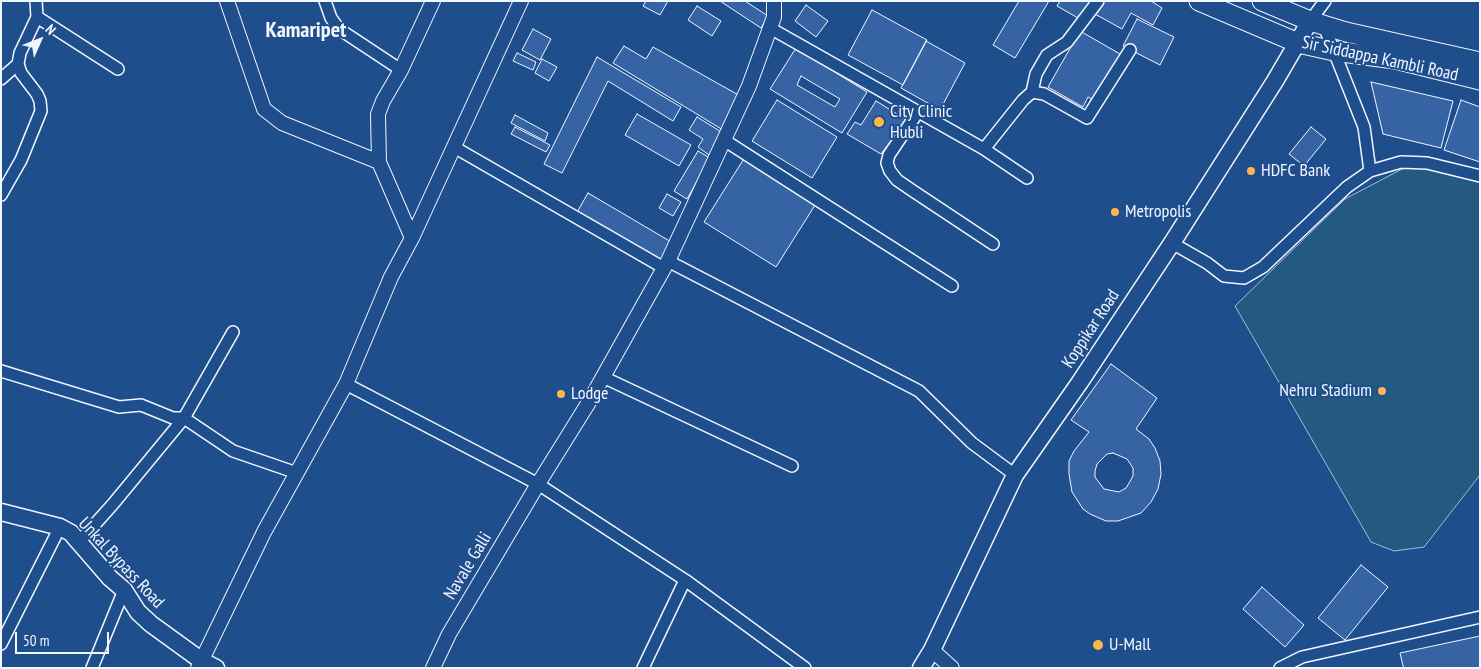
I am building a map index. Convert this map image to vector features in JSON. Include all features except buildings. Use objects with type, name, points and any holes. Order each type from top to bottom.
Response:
[{"type":"highway","name":"Sir Siddappa Kambli Road","points":[[1199,1],[1298,43],[1334,51],[1395,59],[1480,80]]},
{"type":"highway","name":"Sir Siddappa Kambli Road","points":[[1262,1],[1317,24],[1480,62]]},
{"type":"main road","name":"Koppikar Road","points":[[921,668],[932,650],[1016,475],[1172,243],[1276,81],[1298,43],[1317,24]]},
{"type":"main road","name":"Unkal Bypass Road","points":[[1,512],[60,527],[71,533],[110,578],[124,590],[138,612],[205,665]]},
{"type":"street","points":[[1,196],[21,160],[40,111],[40,101],[37,94],[21,73],[18,64],[20,53],[37,17],[36,1]]},
{"type":"street","points":[[227,1],[264,109],[282,123],[379,162]]},
{"type":"street","points":[[325,1],[331,18],[339,29],[401,70]]},
{"type":"street","points":[[412,238],[379,162],[378,114],[383,101],[401,70],[432,1]]},
{"type":"street","points":[[205,665],[264,532],[346,384],[391,277],[412,238],[521,1]]},
{"type":"street","name":"Navale Galli","points":[[433,668],[450,634],[603,377],[666,265],[749,86],[774,17],[774,1]]},
{"type":"street","points":[[984,149],[1023,100],[1032,92],[1036,74],[1047,55],[1067,42],[1098,1]]},
{"type":"street","points":[[1325,1],[1317,24],[1334,51],[1364,127],[1370,171]]},
{"type":"street","points":[[37,17],[118,69]]},
{"type":"street","points":[[770,28],[984,149],[1027,178]]},
{"type":"street","points":[[1032,92],[1044,94],[1087,118],[1130,50]]},
{"type":"street","points":[[1,79],[18,64]]},
{"type":"street","points":[[918,112],[889,155],[887,163],[890,171],[897,180],[994,244]]},
{"type":"street","points":[[724,140],[952,286]]},
{"type":"street","points":[[454,147],[666,265],[919,391],[972,443],[1016,475]]},
{"type":"street","points":[[1172,243],[1224,276],[1244,278],[1262,267],[1347,187],[1370,171],[1401,162],[1427,163],[1480,176]]},
{"type":"street","points":[[79,542],[184,418],[233,332]]},
{"type":"street","points":[[1,371],[119,407],[141,405],[173,418],[184,418],[232,451],[296,473]]},
{"type":"street","points":[[603,377],[792,466]]},
{"type":"street","points":[[346,384],[538,484],[685,580],[805,668]]},
{"type":"street","points":[[1,644],[60,527]]},
{"type":"street","points":[[643,668],[685,580]]},
{"type":"street","points":[[92,668],[124,590]]},
{"type":"street","points":[[1280,668],[1302,657],[1480,617]]},
{"type":"street","points":[[932,650],[952,668]]},
{"type":"shaded area","name":"Nehru Stadium","points":[[1423,166],[1480,181],[1480,475],[1424,547],[1394,551],[1371,542],[1235,306],[1345,199],[1404,168]]},
{"type":"place","name":"City Clinic Hubli","points":[[879,122]]},
{"type":"place","name":"HDFC Bank","points":[[1251,171]]},
{"type":"place","name":"Metropolis","points":[[1115,212]]},
{"type":"place","name":"Nehru Stadium","points":[[1382,391]]},
{"type":"place","name":"Lodge","points":[[561,394]]},
{"type":"place","name":"U-Mall","points":[[1098,645]]},
{"type":"district","name":"Kamaripet","points":[[306,31]]}]
